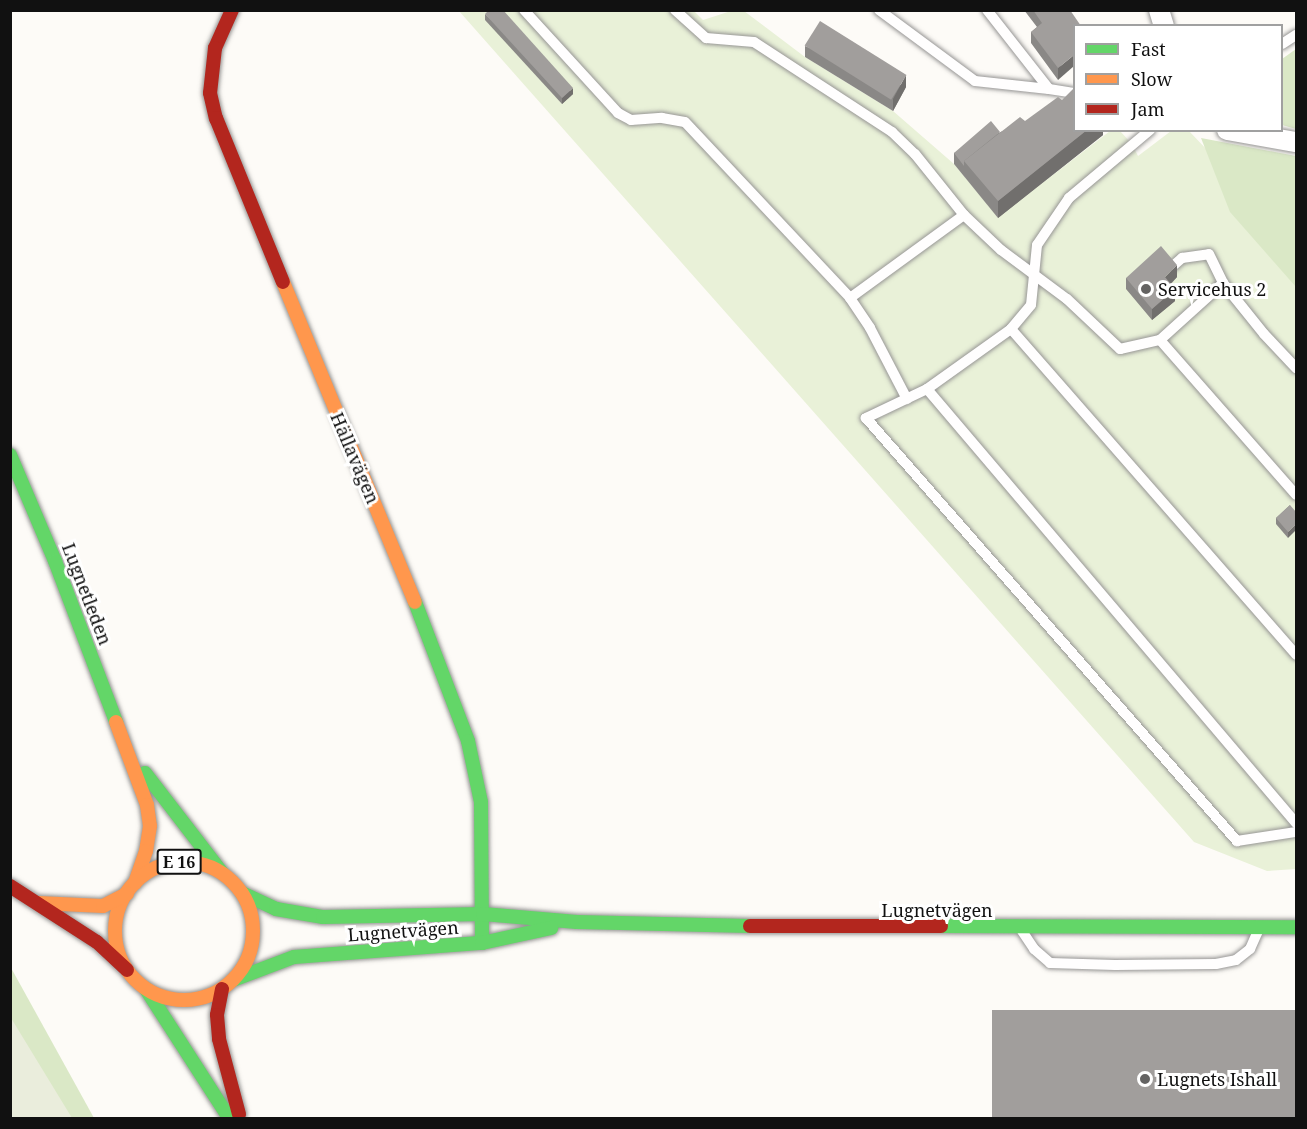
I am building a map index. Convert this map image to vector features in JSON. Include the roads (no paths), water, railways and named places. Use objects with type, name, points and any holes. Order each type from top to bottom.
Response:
[{"type":"main road","name":"Hällavägen","points":[[232,10],[219,37],[211,66],[210,93],[216,118],[428,635],[468,741],[481,802],[482,943]]},
{"type":"main road","name":"Lugnetleden","points":[[10,455],[55,561],[147,805],[150,826],[146,851],[131,888]]},
{"type":"main road","name":"Lugnetleden","points":[[127,747],[163,800],[222,873]]},
{"type":"main road","name":"E 16","points":[[229,1119],[146,989],[127,970],[117,945],[116,926],[131,888],[158,867],[180,862],[198,864],[222,873],[242,893],[252,917],[252,944],[242,969],[228,984],[217,1015],[219,1039],[240,1119]]},
{"type":"main road","points":[[10,886],[97,942],[127,970]]},
{"type":"main road","points":[[34,903],[103,906],[131,888]]},
{"type":"main road","name":"Lugnetvägen","points":[[242,893],[276,909],[323,917],[483,914],[577,922],[1020,928],[1296,927]]},
{"type":"main road","name":"Lugnetvägen","points":[[228,984],[294,957],[482,943],[577,922]]},
{"type":"main road","name":"E 16","points":[[146,989],[172,999],[189,1000],[228,984]]},
{"type":"street","points":[[1238,132],[1296,142]]},
{"type":"lane","points":[[524,10],[618,113],[631,120],[662,118],[685,122],[850,298],[870,328],[908,399]]},
{"type":"lane","points":[[675,10],[706,38],[754,42],[892,132],[915,154],[964,215],[1001,250],[1067,299],[1120,348],[1160,340],[1223,284]]},
{"type":"lane","points":[[879,10],[975,81],[1073,93]]},
{"type":"lane","points":[[987,10],[1049,89]]},
{"type":"lane","points":[[1283,43],[1296,35]]},
{"type":"lane","points":[[1148,132],[1069,198],[1037,245],[1031,305],[1011,329],[927,389],[866,418],[1237,841],[1296,831]]},
{"type":"lane","points":[[850,298],[964,215]]},
{"type":"lane","points":[[1174,265],[1182,258],[1209,254],[1223,284],[1264,334],[1296,368]]},
{"type":"lane","points":[[1011,329],[1296,655]]},
{"type":"lane","points":[[1160,340],[1296,495]]},
{"type":"lane","points":[[927,389],[1296,823]]},
{"type":"lane","points":[[1020,928],[1034,949],[1050,963],[1115,966],[1216,964],[1236,960],[1250,949],[1260,927]]},
{"type":"place","name":"Servicehus 2","points":[[1146,289]]},
{"type":"place","name":"Lugnets Ishall","points":[[1145,1079]]}]
